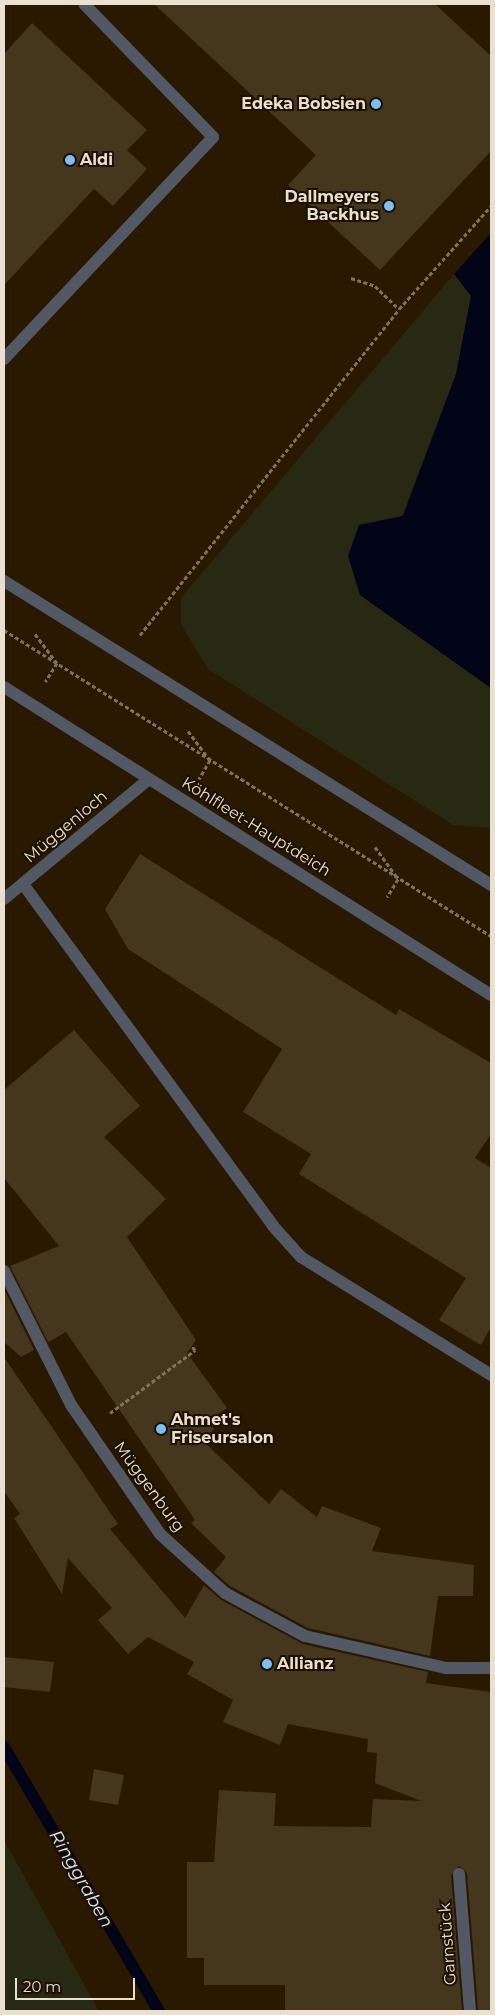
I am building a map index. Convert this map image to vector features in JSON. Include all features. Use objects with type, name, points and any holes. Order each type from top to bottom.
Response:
[{"type":"street","points":[[4,359],[213,137],[84,4]]},
{"type":"street","points":[[4,581],[448,860],[491,885]]},
{"type":"street","name":"Köhlfleet-Hauptdeich","points":[[4,687],[491,995]]},
{"type":"street","name":"Müggenloch","points":[[4,899],[149,779]]},
{"type":"street","points":[[23,884],[273,1226],[301,1256],[491,1375]]},
{"type":"street","name":"Müggenburg","points":[[4,1271],[71,1404],[88,1431],[160,1534],[225,1593],[305,1636],[446,1668],[491,1668]]},
{"type":"street","name":"Garnstück","points":[[459,1874],[470,2011]]},
{"type":"path","points":[[123,656],[399,308],[491,206]]},
{"type":"path","points":[[351,278],[375,286],[399,308]]},
{"type":"path","points":[[45,635],[29,627],[57,663]]},
{"type":"path","points":[[4,630],[491,936]]},
{"type":"path","points":[[49,676],[57,663]]},
{"type":"path","points":[[204,772],[210,760]]},
{"type":"path","points":[[387,850],[371,843],[398,879]]},
{"type":"path","points":[[391,890],[398,879]]},
{"type":"path","points":[[118,1406],[196,1350],[192,1346]]},
{"type":"green space","points":[[454,274],[471,296],[456,374],[402,516],[359,525],[360,595],[491,688],[491,828],[453,825],[208,669],[181,624],[181,598]]},
{"type":"green space","points":[[4,1840],[99,2011],[4,2011]]},
{"type":"water","points":[[491,233],[491,688],[360,595],[348,556],[359,525],[403,516],[456,374],[471,296],[454,274]]},
{"type":"building","name":"Edeka Bobsien","points":[[154,4],[435,4],[491,56],[491,151],[380,270],[288,185],[316,155]]},
{"type":"building","name":"Aldi","points":[[32,23],[147,130],[127,150],[147,169],[113,206],[94,189],[4,285],[4,54]]},
{"type":"building","points":[[140,854],[396,1015],[399,1009],[491,1063],[491,1134],[475,1158],[491,1168],[491,1327],[481,1345],[439,1320],[466,1278],[299,1174],[311,1154],[243,1112],[282,1049],[128,949],[105,909]]},
{"type":"building","points":[[74,1030],[140,1106],[104,1137],[166,1199],[127,1237],[196,1340],[187,1353],[227,1408],[209,1421],[214,1429],[203,1441],[269,1504],[281,1489],[317,1517],[322,1506],[381,1528],[372,1551],[474,1565],[473,1596],[438,1596],[430,1656],[308,1628],[230,1586],[214,1572],[226,1557],[191,1523],[195,1520],[66,1332],[48,1342],[10,1266],[59,1246],[4,1178],[4,1090]]},
{"type":"building","points":[[4,1289],[34,1350],[21,1357],[4,1342]]},
{"type":"building","points":[[4,1357],[118,1524],[110,1529],[185,1618],[204,1585],[221,1600],[303,1644],[428,1672],[426,1683],[491,1692],[491,2010],[478,2010],[467,1873],[459,1866],[451,1875],[462,2010],[285,2010],[285,1985],[204,1985],[204,1958],[187,1958],[187,1862],[214,1862],[219,1790],[276,1793],[274,1826],[371,1827],[373,1799],[421,1801],[375,1783],[377,1753],[367,1752],[368,1739],[288,1724],[280,1745],[223,1722],[233,1700],[187,1674],[194,1662],[148,1637],[128,1654],[98,1620],[112,1608],[68,1558],[62,1594],[14,1518],[20,1514],[4,1491]]},
{"type":"building","points":[[4,1657],[54,1662],[50,1692],[4,1687]]},
{"type":"building","points":[[94,1769],[124,1775],[118,1805],[89,1800]]},
{"type":"waterway","name":"Ringgraben","points":[[4,1747],[159,2011]]},
{"type":"place","name":"Edeka Bobsien","points":[[376,104]]},
{"type":"place","name":"Aldi","points":[[70,160]]},
{"type":"place","name":"Dallmeyers Backhus","points":[[389,206]]},
{"type":"place","name":"Ahmet's Friseursalon","points":[[161,1429]]},
{"type":"place","name":"Allianz","points":[[267,1664]]}]
